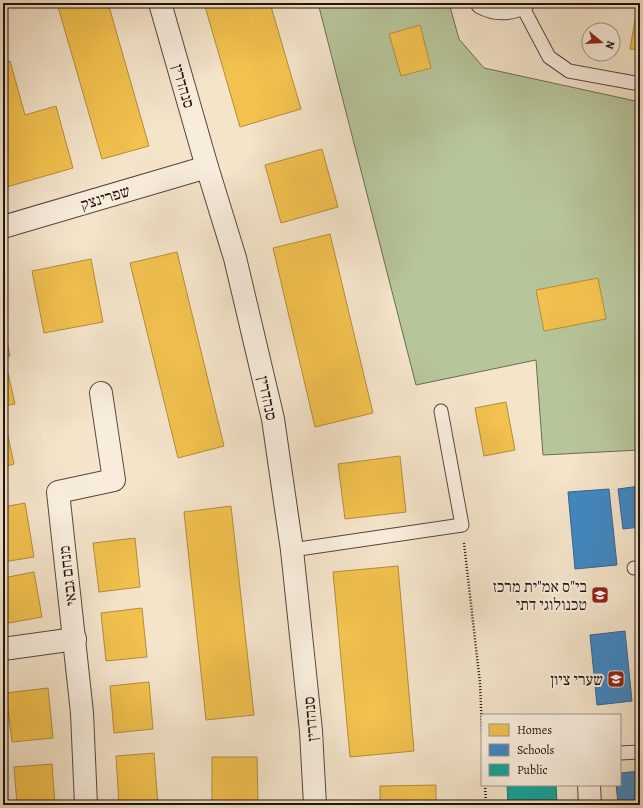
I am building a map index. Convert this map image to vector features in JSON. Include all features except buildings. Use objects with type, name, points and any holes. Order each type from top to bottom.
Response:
[{"type":"street","name":"סנהדרין","points":[[160,3],[235,258],[270,403],[292,550],[311,731],[315,805]]},
{"type":"street","points":[[482,3],[496,8],[509,8],[522,4]]},
{"type":"street","name":"שפרינצק","points":[[3,228],[207,167]]},
{"type":"street","name":"מנחם גבאי","points":[[86,805],[82,713],[58,492],[114,480],[101,393]]},
{"type":"street","points":[[3,649],[74,639]]},
{"type":"street","points":[[589,786],[590,805]]},
{"type":"lane","points":[[522,4],[549,57],[569,71],[640,84]]},
{"type":"lane","points":[[292,550],[462,525],[441,411]]},
{"type":"lane","points":[[621,753],[640,752]]},
{"type":"path","points":[[462,525],[480,683],[481,714]]},
{"type":"path","points":[[485,786],[486,805]]},
{"type":"green space","points":[[318,3],[449,3],[459,39],[484,68],[640,102],[640,450],[543,455],[536,360],[416,385]]},
{"type":"place","name":"בי\"ס אמ\"ית מרכז טכנולוגי דתי","points":[[600,595]]},
{"type":"place","name":"שערי ציון","points":[[616,679]]}]
